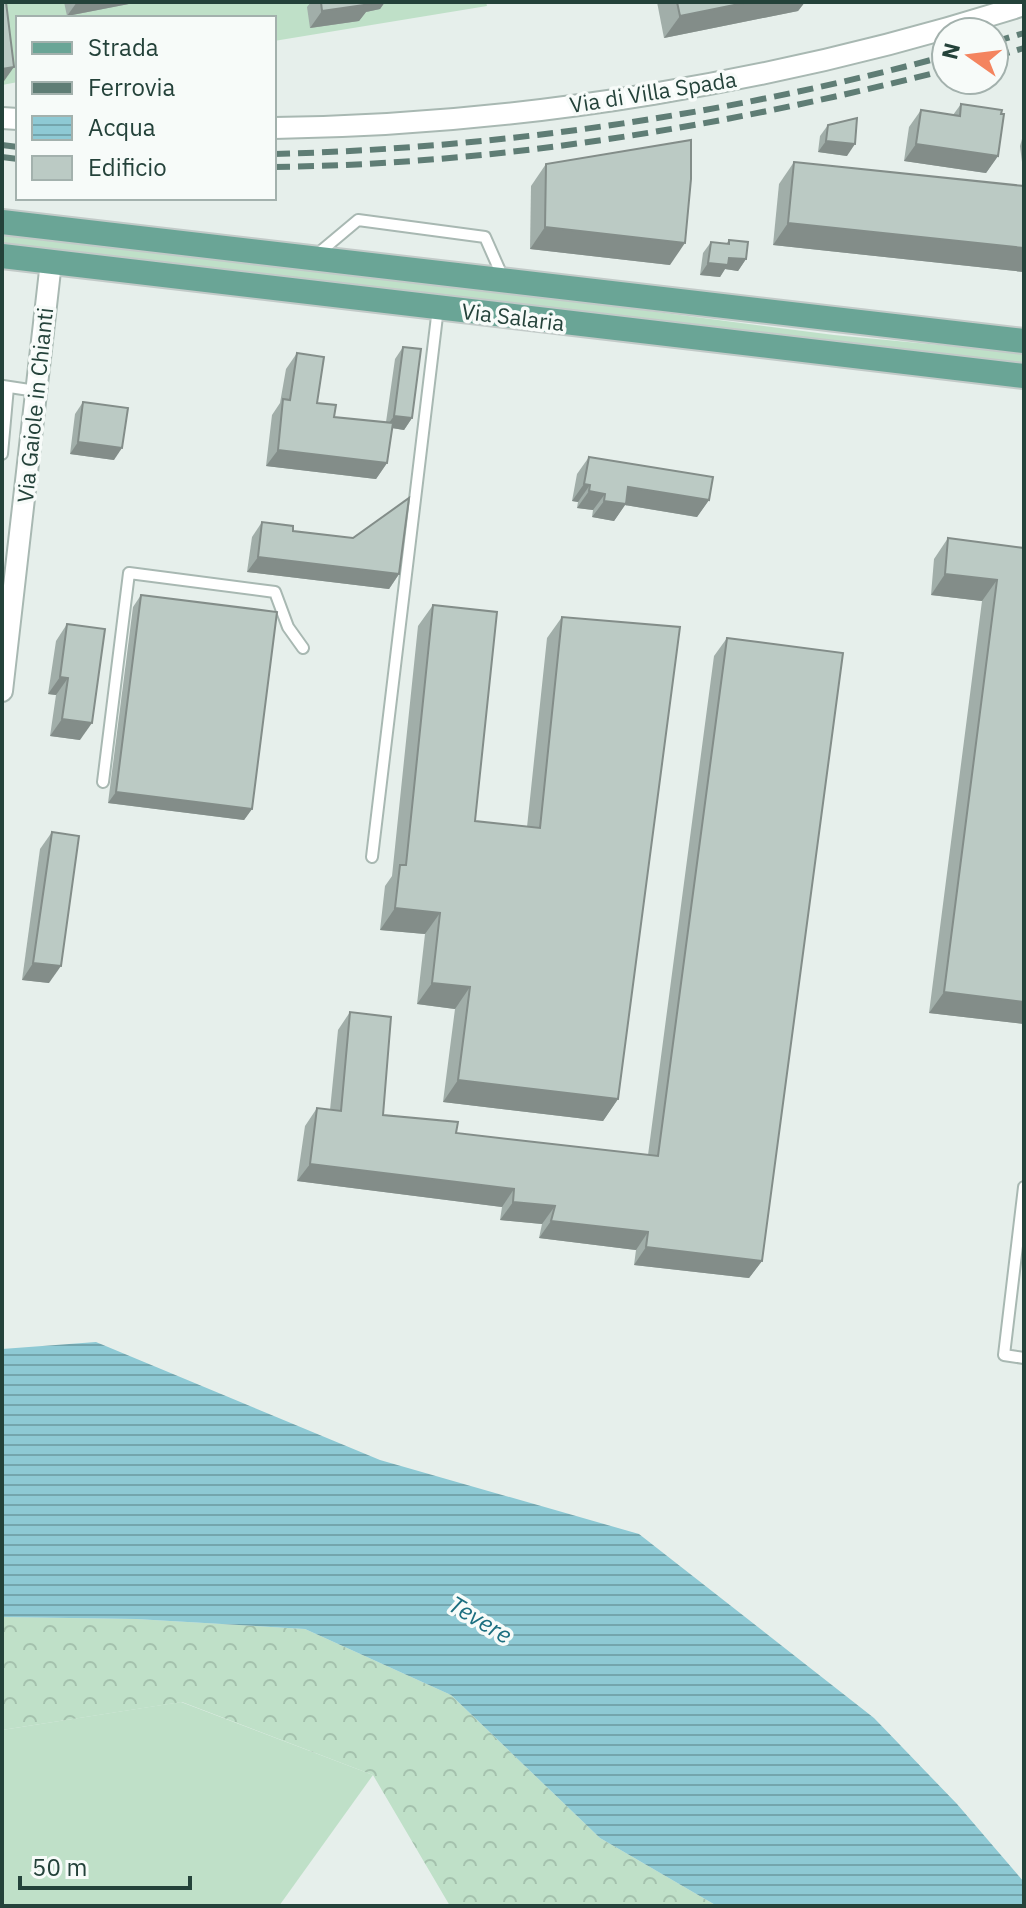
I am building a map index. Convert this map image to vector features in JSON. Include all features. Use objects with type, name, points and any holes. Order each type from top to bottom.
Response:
[{"type":"main road","name":"Via Salaria","points":[[2,222],[1024,341]]},
{"type":"main road","name":"Via Salaria","points":[[2,256],[1024,376]]},
{"type":"street","name":"Via di Villa Spada","points":[[276,128],[367,125],[526,111],[714,84],[941,31],[1024,5]]},
{"type":"street","name":"Via Gaiole in Chianti","points":[[2,691],[51,262]]},
{"type":"lane","points":[[311,259],[358,220],[485,237],[505,282]]},
{"type":"lane","points":[[372,857],[438,308]]},
{"type":"lane","points":[[2,454],[5,386],[36,391]]},
{"type":"lane","points":[[103,782],[129,573],[275,592],[288,627],[303,648]]},
{"type":"lane","points":[[1024,1187],[1004,1355],[1024,1358]]},
{"type":"green space","points":[[2,2],[486,2],[487,6],[276,41],[276,16],[16,16],[16,82],[2,85]]},
{"type":"green space","points":[[2,232],[442,284],[834,335],[1024,353],[1024,367],[2,246]]},
{"type":"green space","points":[[2,1617],[136,1619],[305,1629],[451,1695],[600,1838],[717,1906],[450,1906],[373,1775],[182,1702],[2,1730]]},
{"type":"green space","points":[[181,1702],[373,1775],[279,1906],[2,1906],[2,1730]]},
{"type":"water","name":"Tevere","points":[[96,1342],[380,1460],[639,1534],[874,1718],[957,1804],[1024,1882],[1024,1906],[717,1906],[600,1838],[451,1695],[305,1629],[136,1619],[2,1617],[2,1349]]},
{"type":"building","points":[[2,2],[6,2],[14,67],[2,69]]},
{"type":"building","points":[[321,2],[371,2],[371,4],[322,11]]},
{"type":"building","points":[[677,2],[749,2],[680,16]]},
{"type":"building","points":[[961,104],[1002,110],[998,156],[916,144],[921,110],[960,116]]},
{"type":"building","points":[[857,118],[855,144],[826,141],[828,125]]},
{"type":"building","points":[[691,140],[685,243],[545,227],[546,164]]},
{"type":"building","points":[[794,162],[1024,186],[1024,248],[788,223]]},
{"type":"building","points":[[729,240],[748,242],[746,259],[729,258],[728,265],[708,263],[711,242],[729,244]]},
{"type":"building","points":[[403,347],[421,349],[412,418],[394,416]]},
{"type":"building","points":[[297,353],[324,357],[317,403],[336,405],[334,417],[393,423],[387,463],[278,450],[283,399],[290,400]]},
{"type":"building","points":[[83,402],[128,408],[122,448],[78,442]]},
{"type":"building","points":[[589,457],[713,477],[709,500],[628,487],[626,504],[604,501],[605,494],[589,491],[590,485],[584,484]]},
{"type":"building","points":[[409,498],[399,574],[258,557],[262,522],[293,526],[293,531],[353,538]]},
{"type":"building","points":[[948,538],[1024,548],[1024,1002],[944,992],[997,580],[945,574]]},
{"type":"building","points":[[141,595],[277,612],[252,809],[116,792]]},
{"type":"building","points":[[433,605],[497,612],[475,821],[540,828],[562,617],[680,627],[618,1099],[458,1080],[470,987],[432,983],[440,913],[395,908],[400,865],[406,865]]},
{"type":"building","points":[[67,624],[105,629],[92,723],[62,719],[68,678],[60,677]]},
{"type":"building","points":[[727,638],[843,653],[762,1261],[646,1247],[648,1232],[551,1221],[555,1206],[513,1202],[514,1189],[310,1164],[317,1108],[341,1111],[350,1012],[391,1017],[383,1115],[458,1122],[456,1133],[658,1156]]},
{"type":"building","points":[[52,832],[79,836],[61,966],[33,963]]},
{"type":"railway","points":[[1010,37],[1024,33]]},
{"type":"railway","points":[[1010,52],[1024,48]]},
{"type":"railway","points":[[276,154],[444,144],[613,125],[780,95],[930,60]]},
{"type":"railway","points":[[276,167],[359,164],[529,150],[697,125],[930,74]]},
{"type":"railway","points":[[2,145],[16,147]]},
{"type":"railway","points":[[2,157],[16,159]]}]
